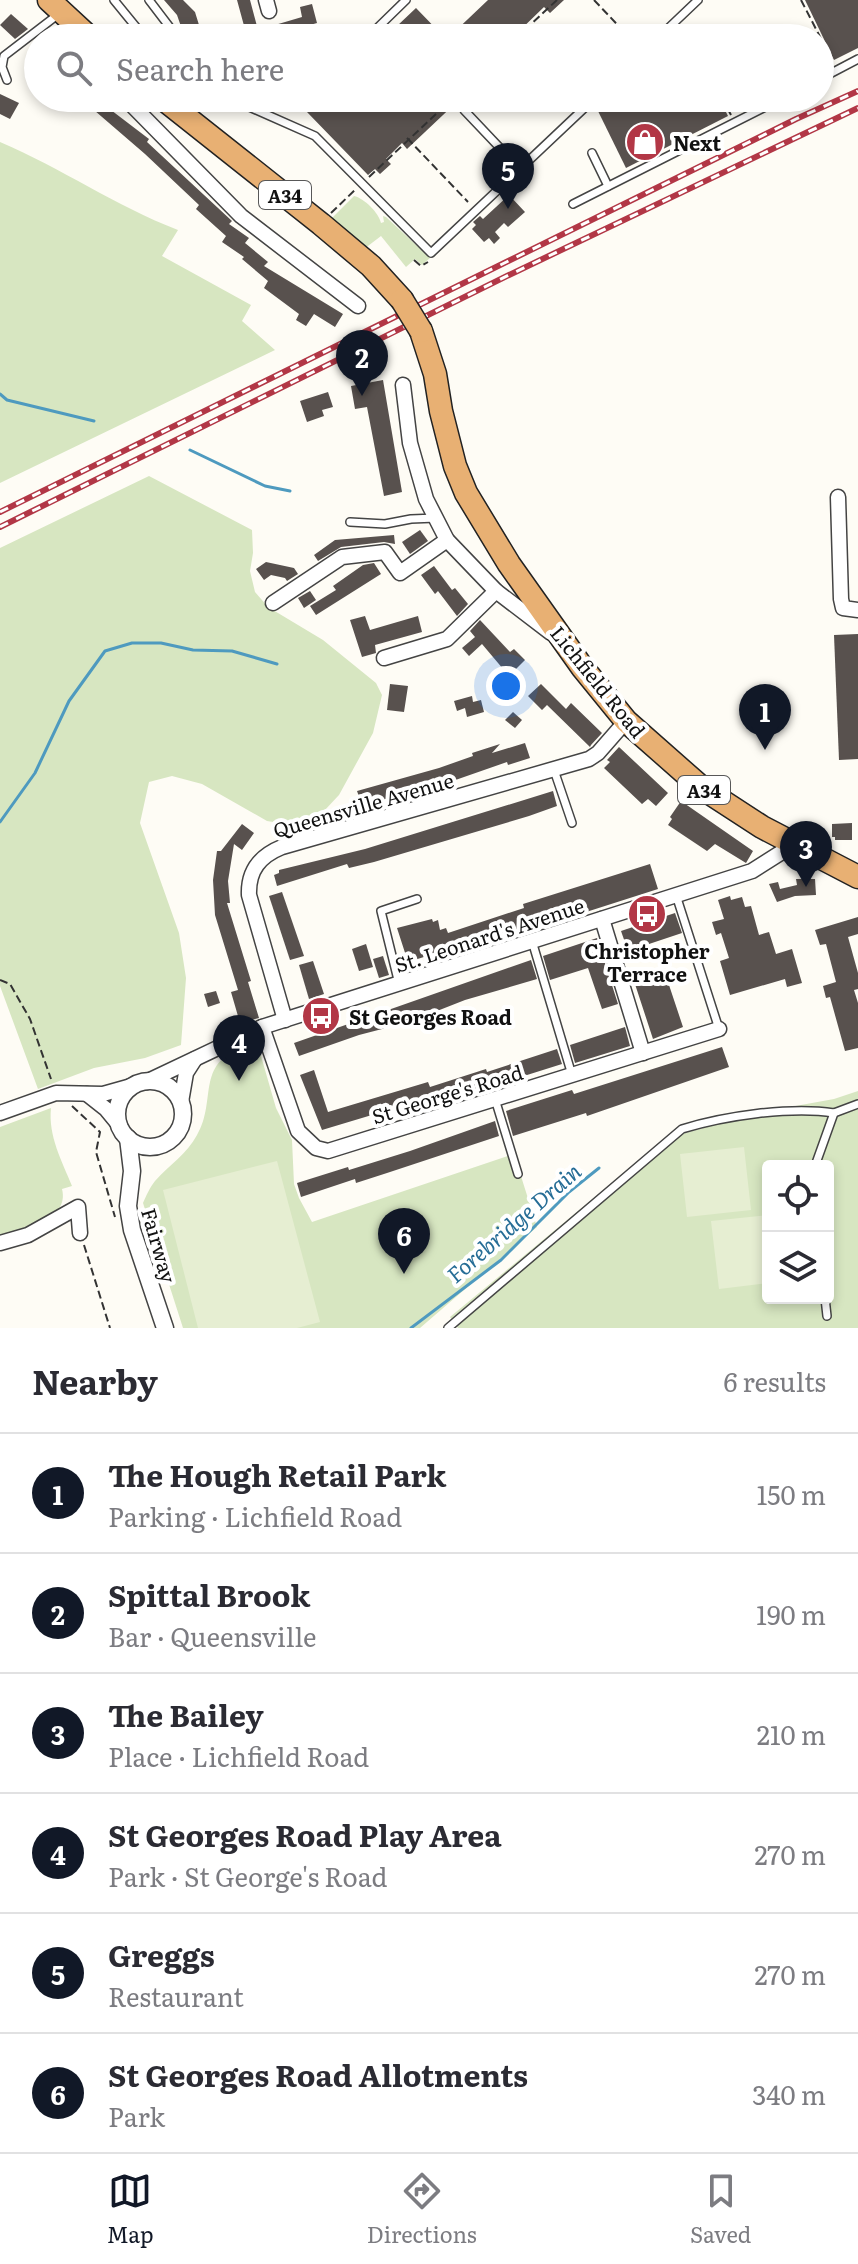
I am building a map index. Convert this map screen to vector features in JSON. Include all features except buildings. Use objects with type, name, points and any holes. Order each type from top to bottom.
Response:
[{"type":"highway","name":"Lichfield Road","points":[[180,112],[321,224],[381,275],[402,300],[421,331],[435,374],[455,466],[466,493],[509,564],[564,643],[626,721],[702,788],[793,845],[858,877]]},
{"type":"street","points":[[139,112],[241,216],[358,306]]},
{"type":"street","points":[[403,385],[410,443],[426,499],[447,540],[496,591],[564,643]]},
{"type":"street","points":[[838,497],[841,599],[843,608],[858,610]]},
{"type":"street","points":[[273,603],[342,557],[385,552],[400,573],[447,540]]},
{"type":"street","points":[[384,658],[447,639],[496,591]]},
{"type":"street","name":"Queensville Avenue","points":[[285,1020],[249,895],[251,875],[263,857],[282,847],[594,757],[626,721]]},
{"type":"street","name":"St. Leonard's Avenue","points":[[0,1113],[56,1093],[103,1094],[140,1083],[262,1027],[752,871],[793,845]]},
{"type":"street","points":[[602,919],[643,1053]]},
{"type":"street","name":"St George's Road","points":[[262,1027],[298,1131],[316,1148],[328,1151],[719,1029]]},
{"type":"street","points":[[132,1171],[157,1146],[168,1142],[181,1126],[186,1073],[195,1059]]},
{"type":"street","points":[[124,1132],[118,1115],[120,1102],[140,1083],[161,1083],[169,1087],[181,1102]]},
{"type":"street","points":[[87,1094],[106,1109],[137,1144],[157,1146]]},
{"type":"street","name":"Fairway","points":[[124,1132],[132,1171],[128,1206],[132,1230],[165,1328]]},
{"type":"street","points":[[0,1243],[28,1235],[78,1207],[80,1233]]},
{"type":"lane","points":[[114,0],[134,24]]},
{"type":"lane","points":[[149,0],[167,24]]},
{"type":"lane","points":[[381,24],[406,0]]},
{"type":"lane","points":[[673,24],[698,0]]},
{"type":"lane","points":[[7,80],[2,67],[4,56],[24,46]]},
{"type":"lane","points":[[834,72],[858,59]]},
{"type":"lane","points":[[270,112],[315,136],[431,253],[580,112]]},
{"type":"lane","points":[[466,112],[520,169]]},
{"type":"lane","points":[[573,204],[755,112]]},
{"type":"lane","points":[[592,153],[608,186]]},
{"type":"lane","points":[[350,522],[385,524],[436,518]]},
{"type":"lane","points":[[554,770],[572,823]]},
{"type":"lane","points":[[676,895],[719,1029]]},
{"type":"lane","points":[[399,984],[381,911],[417,899]]},
{"type":"lane","points":[[532,941],[572,1075]]},
{"type":"lane","points":[[495,1099],[518,1174]]},
{"type":"lane","points":[[448,1328],[682,1129],[717,1120],[807,1110],[834,1113],[858,1104]]},
{"type":"lane","points":[[817,1160],[834,1113]]},
{"type":"lane","points":[[826,1304],[827,1316]]},
{"type":"path","points":[[531,24],[557,0]]},
{"type":"path","points":[[594,0],[617,24]]},
{"type":"path","points":[[801,0],[815,24]]},
{"type":"path","points":[[338,207],[436,112]]},
{"type":"path","points":[[730,112],[735,122]]},
{"type":"path","points":[[408,139],[476,210]]},
{"type":"path","points":[[0,980],[10,984],[30,1019],[54,1087]]},
{"type":"path","points":[[80,1233],[110,1328]]},
{"type":"green space","points":[[0,142],[178,230],[162,256],[251,305],[242,321],[275,350],[0,483]]},
{"type":"green space","points":[[354,196],[370,206],[381,223],[384,222],[383,216],[386,217],[430,258],[422,265],[415,259],[406,267],[381,236],[364,249],[331,219]]},
{"type":"green space","points":[[149,476],[252,530],[250,571],[255,592],[268,607],[323,640],[376,683],[382,695],[373,733],[339,795],[324,811],[291,825],[267,821],[202,784],[172,776],[149,782],[140,823],[179,933],[186,978],[181,1045],[145,1058],[94,1068],[38,1089],[0,986],[0,548]]},
{"type":"green space","points":[[250,1046],[261,1056],[276,1108],[292,1140],[294,1184],[312,1222],[514,1154],[537,1227],[420,1328],[183,1328],[143,1203],[155,1181],[183,1154],[197,1135],[214,1071],[232,1052]]},
{"type":"green space","points":[[858,1091],[858,1328],[458,1328],[450,1317],[666,1138],[768,1111],[834,1099]]},
{"type":"green space","points":[[51,1108],[54,1138],[72,1186],[62,1189],[63,1200],[52,1216],[32,1228],[0,1238],[0,1127]]},
{"type":"green space","points":[[744,1147],[751,1210],[687,1217],[680,1154]]},
{"type":"green space","points":[[277,1161],[320,1322],[297,1328],[198,1328],[163,1190]]},
{"type":"green space","points":[[762,1216],[762,1284],[719,1289],[711,1221]]},
{"type":"waterway","points":[[0,394],[7,400],[94,421]]},
{"type":"waterway","points":[[190,450],[265,486],[290,491]]},
{"type":"waterway","points":[[0,822],[35,773],[69,701],[105,651],[132,643],[161,643],[193,650],[232,651],[277,664]]},
{"type":"waterway","name":"Forebridge Drain","points":[[411,1328],[501,1260],[569,1192],[599,1168]]},
{"type":"railway","points":[[834,102],[858,91]]},
{"type":"railway","points":[[0,527],[509,275],[858,108]]},
{"type":"railway","points":[[0,512],[812,112]]},
{"type":"place","name":"Next","points":[[645,142]]},
{"type":"place","name":"Greggs","points":[[508,209]]},
{"type":"place","name":"Spittal Brook","points":[[362,396]]},
{"type":"place","name":"The Hough Retail Park","points":[[765,750]]},
{"type":"place","name":"The Bailey","points":[[806,887]]},
{"type":"place","name":"Christopher Terrace","points":[[647,914]]},
{"type":"place","name":"St Georges Road","points":[[321,1016]]},
{"type":"place","name":"St Georges Road Play Area","points":[[239,1081]]},
{"type":"place","name":"St Georges Road Allotments","points":[[404,1274]]}]
